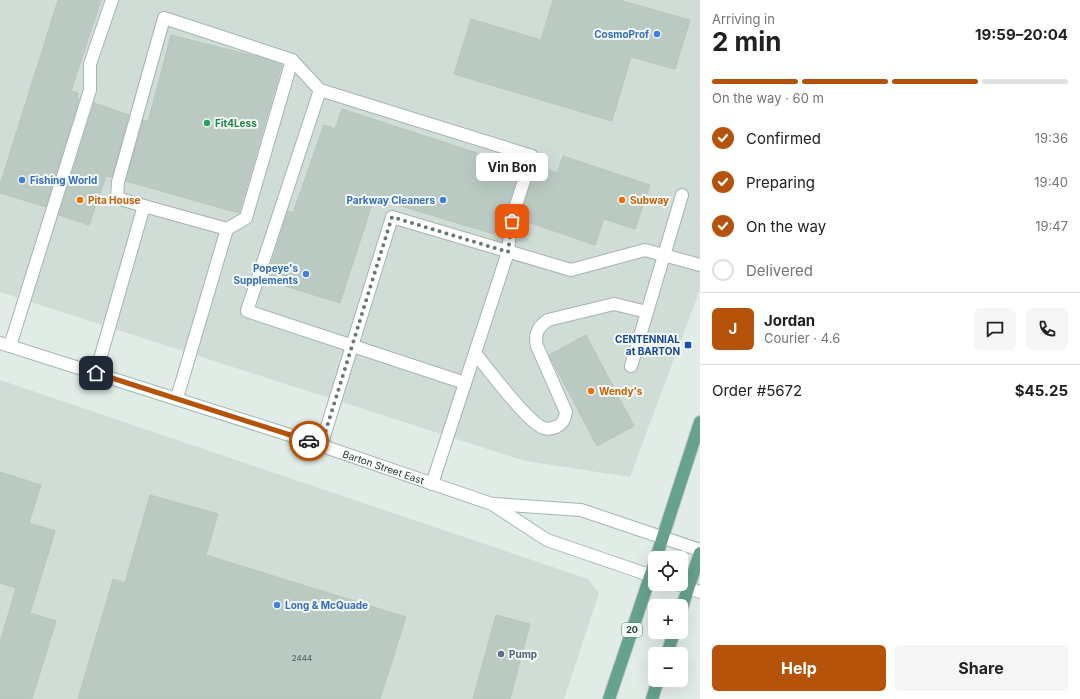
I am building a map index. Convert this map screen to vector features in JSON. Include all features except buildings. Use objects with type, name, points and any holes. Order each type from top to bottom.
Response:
[{"type":"main road","points":[[5,345],[90,90],[90,64],[112,0]]},
{"type":"main road","points":[[227,230],[116,198],[118,182],[164,18],[292,60],[320,90],[532,156],[512,221],[508,252],[432,484]]},
{"type":"main road","points":[[177,398],[227,230],[246,218],[292,60]]},
{"type":"main road","points":[[320,90],[247,311],[465,383]]},
{"type":"main road","points":[[631,366],[682,195]]},
{"type":"main road","points":[[96,373],[144,206]]},
{"type":"main road","points":[[321,446],[392,217],[571,270],[645,250],[700,265]]},
{"type":"main road","points":[[475,353],[527,415],[545,429],[552,429],[560,425],[565,419],[566,412],[537,346],[537,332],[542,325],[548,320],[614,304],[647,312]]},
{"type":"main road","name":"Barton Street East","points":[[5,345],[177,398],[492,504],[581,510],[700,551]]},
{"type":"main road","points":[[658,551],[700,422]]},
{"type":"main road","name":"Barton Street East","points":[[492,504],[547,540],[648,574]]},
{"type":"main road","points":[[688,599],[694,590],[700,551]]},
{"type":"main road","name":"20","points":[[609,699],[648,590]]},
{"type":"main road","points":[[652,699],[656,687]]},
{"type":"shaded area","points":[[0,0],[700,0],[700,289],[630,477],[525,461],[0,292]]},
{"type":"shaded area","points":[[0,380],[588,579],[599,593],[564,699],[0,699]]},
{"type":"way so far","points":[[309,441],[321,446],[392,217],[508,252],[512,221]]},
{"type":"place","name":"CosmoProf","points":[[657,34]]},
{"type":"place","name":"Fit4Less","points":[[207,123]]},
{"type":"place","name":"Fishing World","points":[[22,180]]},
{"type":"place","name":"Pita House","points":[[80,200]]},
{"type":"place","name":"Parkway Cleaners","points":[[443,200]]},
{"type":"place","name":"Subway","points":[[622,200]]},
{"type":"place","name":"Vin Bon","points":[[512,221]]},
{"type":"place","name":"Popeye's Supplements","points":[[306,274]]},
{"type":"place","name":"CENTENNIAL at BARTON","points":[[688,345]]},
{"type":"place","name":"Wendy's","points":[[591,391]]},
{"type":"place","name":"Long & McQuade","points":[[277,605]]},
{"type":"place","name":"Pump","points":[[501,654]]},
{"type":"route","points":[[96,373],[309,441]]}]
